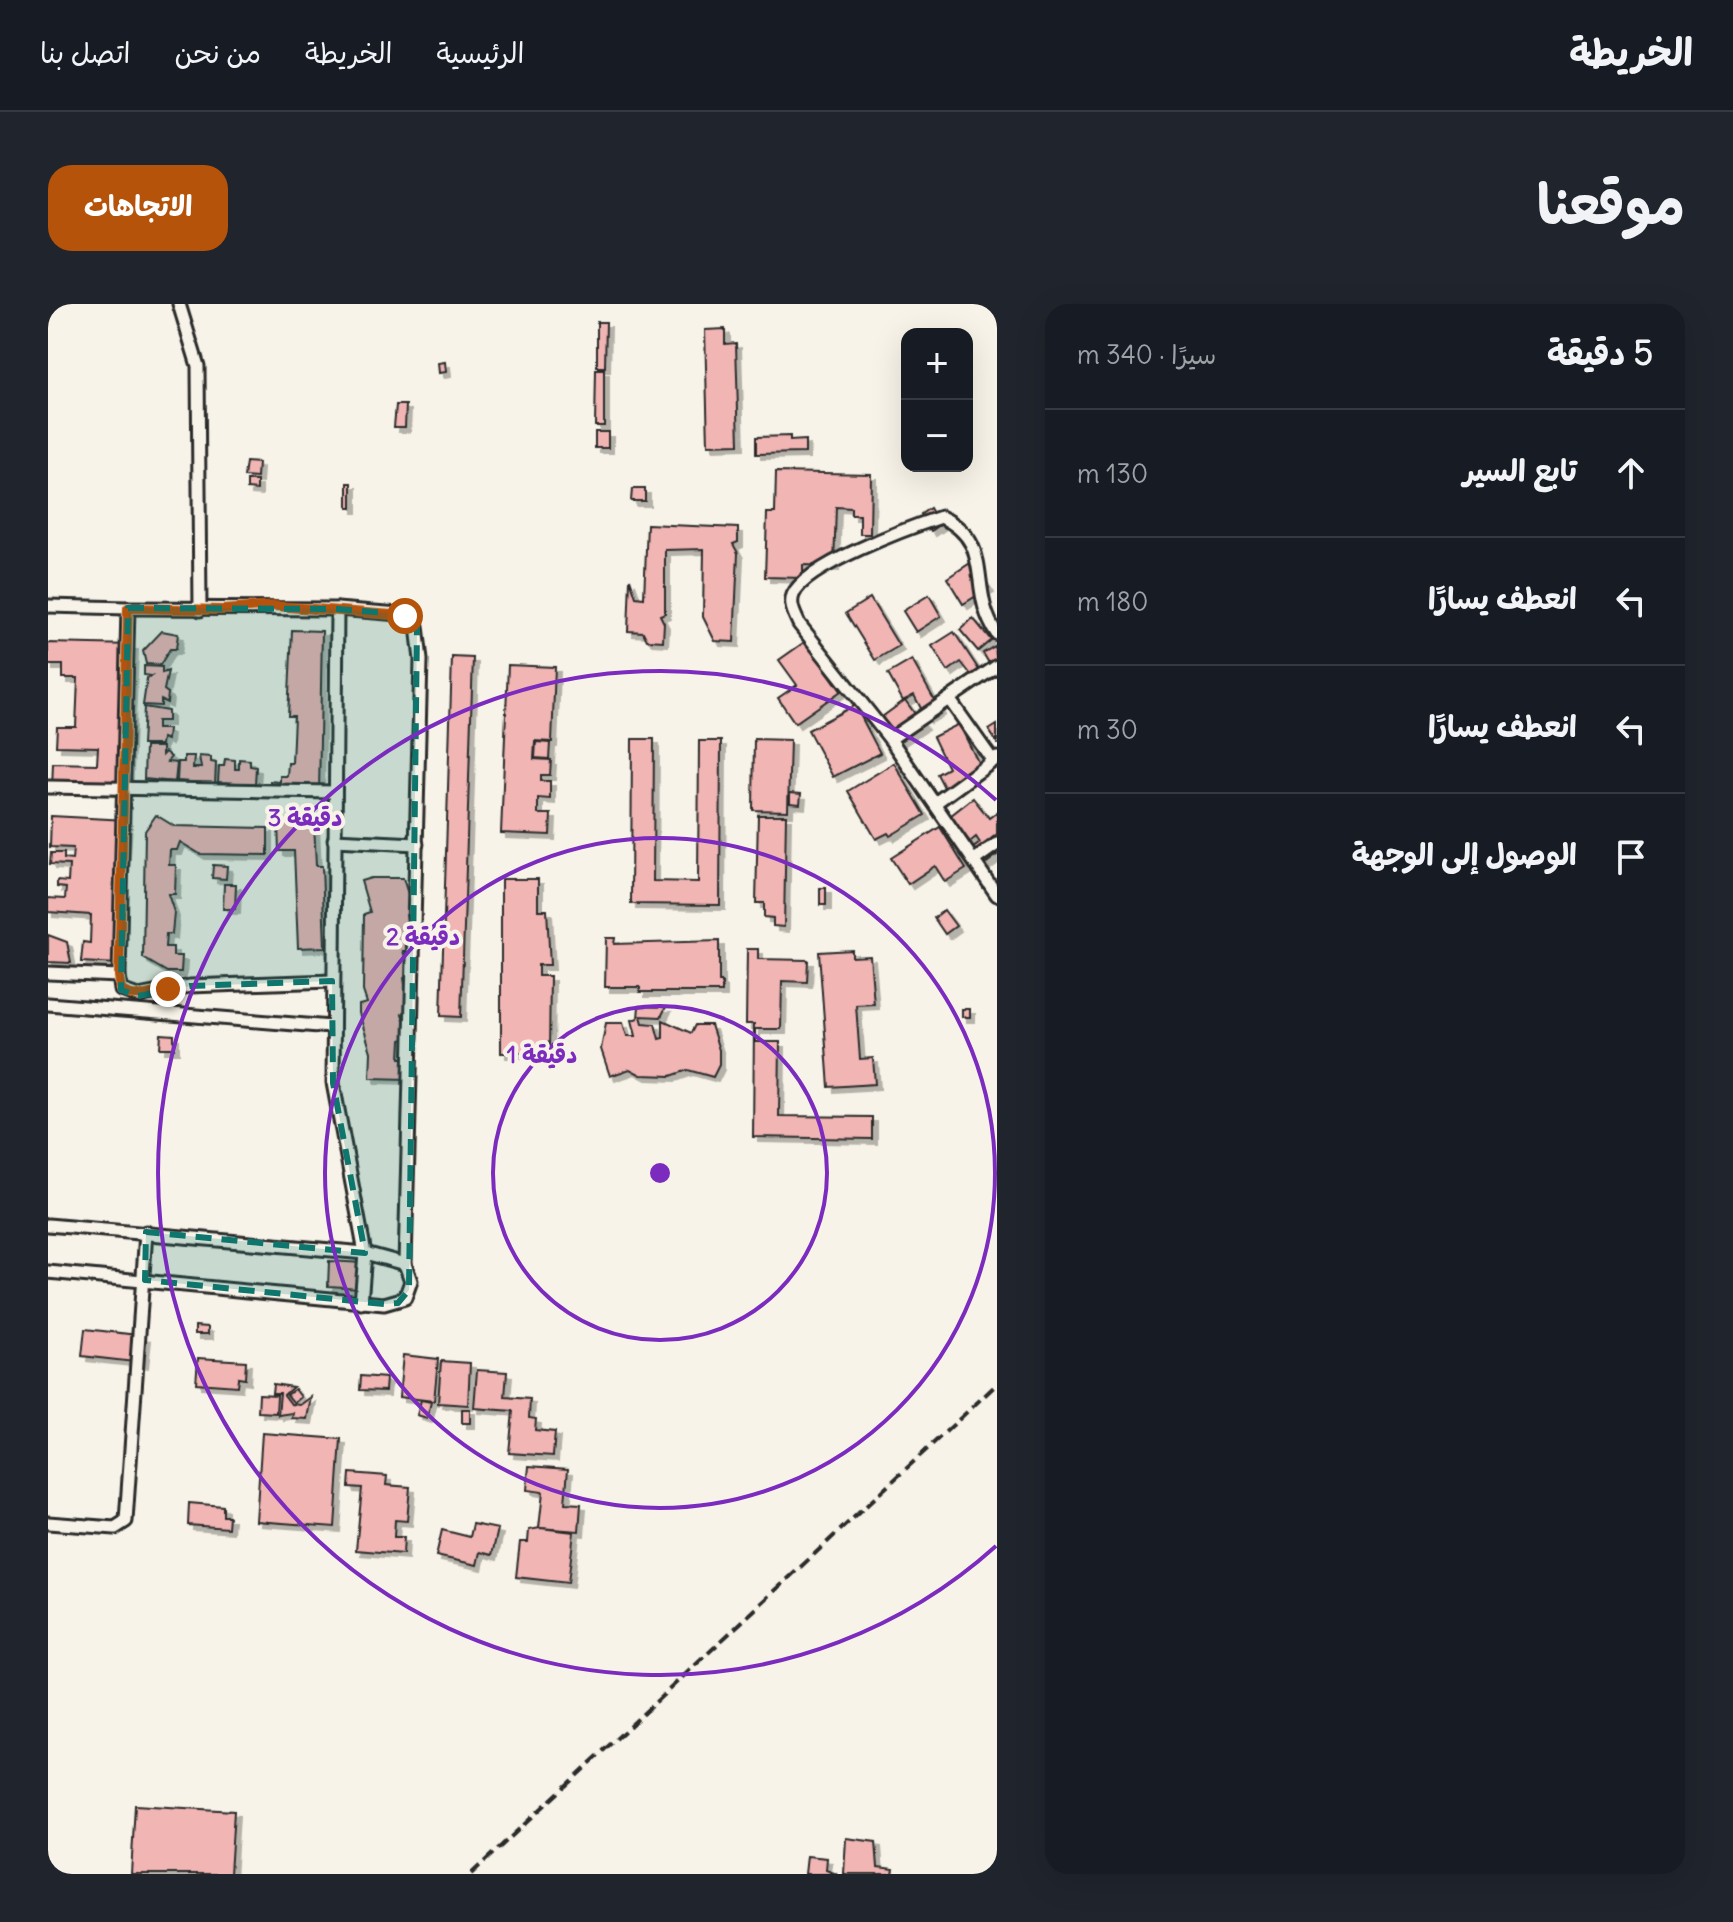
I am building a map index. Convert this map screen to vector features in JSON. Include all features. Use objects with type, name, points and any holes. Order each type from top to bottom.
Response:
[{"type":"street","points":[[179,304],[198,366],[200,610]]},
{"type":"street","points":[[997,634],[983,609],[984,563],[976,544],[953,521],[941,517],[805,579],[793,595],[791,608],[799,624],[890,739],[976,859],[997,895]]},
{"type":"street","points":[[48,606],[200,610],[275,606],[399,614],[417,626],[421,660],[405,1264],[411,1281],[405,1298],[384,1304],[361,1303],[48,1272]]},
{"type":"street","points":[[128,608],[121,990],[138,996],[190,986],[332,981]]},
{"type":"street","points":[[337,609],[331,1027],[333,1083],[365,1253],[361,1303]]},
{"type":"street","points":[[890,739],[997,666]]},
{"type":"street","points":[[935,803],[995,760],[949,699]]},
{"type":"street","points":[[48,787],[334,792]]},
{"type":"street","points":[[334,840],[417,844]]},
{"type":"street","points":[[976,859],[997,844]]},
{"type":"street","points":[[48,973],[119,976]]},
{"type":"street","points":[[48,1004],[331,1027]]},
{"type":"street","points":[[48,1225],[365,1253],[405,1264]]},
{"type":"street","points":[[48,1523],[115,1528],[126,1521],[146,1232]]},
{"type":"highlighted area","points":[[128,608],[337,609],[399,614],[417,626],[409,1290],[398,1303],[384,1304],[145,1280],[146,1232],[365,1253],[333,1083],[332,981],[190,986],[138,996],[121,990]]},
{"type":"building","points":[[597,322],[606,322],[605,367],[597,367]]},
{"type":"building","points":[[725,329],[725,344],[736,343],[739,444],[708,445],[705,330]]},
{"type":"building","points":[[445,362],[446,372],[439,373],[438,363]]},
{"type":"building","points":[[596,370],[604,370],[604,426],[595,426]]},
{"type":"building","points":[[396,405],[406,405],[405,427],[394,427]]},
{"type":"building","points":[[595,432],[608,432],[608,448],[595,448]]},
{"type":"building","points":[[790,436],[790,441],[805,440],[805,453],[756,454],[756,437]]},
{"type":"building","points":[[246,462],[258,463],[257,478],[244,477]]},
{"type":"building","points":[[776,472],[871,474],[870,534],[860,534],[860,515],[851,515],[851,508],[836,507],[834,566],[803,565],[803,578],[765,577],[767,513],[775,513]]},
{"type":"building","points":[[247,481],[257,481],[257,490],[247,489]]},
{"type":"building","points":[[348,483],[352,483],[352,508],[348,508]]},
{"type":"building","points":[[632,489],[645,489],[645,501],[631,501]]},
{"type":"building","points":[[930,508],[940,525],[931,531],[921,514]]},
{"type":"building","points":[[647,524],[738,528],[738,542],[733,544],[738,553],[734,642],[715,641],[703,617],[704,549],[665,550],[665,613],[660,615],[664,623],[663,641],[647,640],[643,632],[628,631],[630,579],[636,597],[644,598]]},
{"type":"building","points":[[972,562],[989,588],[963,604],[947,578]]},
{"type":"building","points":[[929,595],[941,616],[916,632],[903,611]]},
{"type":"building","points":[[870,598],[899,646],[875,660],[846,613]]},
{"type":"building","points":[[973,618],[991,640],[978,651],[960,630]]},
{"type":"building","points":[[292,630],[322,631],[319,794],[270,792],[270,781],[280,782],[280,776],[287,776],[288,763],[292,763],[294,716],[288,716]]},
{"type":"building","points":[[162,631],[178,634],[176,649],[170,649],[160,665],[146,664],[143,651]]},
{"type":"building","points":[[954,632],[983,676],[976,681],[961,662],[948,671],[932,646]]},
{"type":"building","points":[[806,641],[841,691],[795,723],[778,698],[797,685],[779,660]]},
{"type":"building","points":[[48,643],[133,645],[127,792],[52,789],[53,763],[97,764],[98,747],[56,746],[57,727],[76,727],[78,678],[63,678],[63,665],[48,665]]},
{"type":"building","points":[[995,646],[997,667],[993,670],[983,653]]},
{"type":"building","points":[[452,657],[473,658],[461,1017],[441,1016]]},
{"type":"building","points":[[912,660],[940,710],[926,718],[914,695],[903,701],[888,674]]},
{"type":"building","points":[[508,665],[555,667],[552,742],[535,741],[534,759],[551,760],[550,775],[541,775],[541,781],[550,781],[550,799],[538,798],[538,814],[551,814],[550,835],[501,833]]},
{"type":"building","points":[[144,666],[162,667],[162,673],[168,671],[164,690],[168,693],[167,703],[161,700],[161,706],[143,705],[147,678],[151,676],[144,675]]},
{"type":"building","points":[[905,700],[923,725],[899,741],[882,717]]},
{"type":"building","points":[[855,705],[880,753],[833,777],[808,730]]},
{"type":"building","points":[[144,707],[168,711],[168,721],[157,721],[157,729],[168,729],[167,740],[162,738],[161,745],[142,745]]},
{"type":"building","points":[[959,724],[981,768],[948,795],[937,774],[948,768],[933,737]]},
{"type":"building","points":[[997,725],[997,743],[989,730]]},
{"type":"building","points":[[632,739],[654,739],[653,881],[698,882],[699,741],[721,741],[720,905],[631,904]]},
{"type":"building","points":[[754,739],[790,740],[788,811],[753,810]]},
{"type":"building","points":[[536,742],[550,743],[549,759],[535,758]]},
{"type":"building","points":[[145,747],[162,747],[162,755],[165,752],[171,757],[167,762],[177,763],[175,782],[144,779]]},
{"type":"building","points":[[184,756],[194,756],[193,768],[201,768],[199,756],[211,757],[211,762],[216,763],[215,784],[177,781],[178,762],[184,762]]},
{"type":"building","points":[[225,759],[235,760],[235,769],[239,769],[239,759],[250,760],[250,766],[256,767],[255,784],[218,782],[219,766],[224,766]]},
{"type":"building","points":[[894,763],[925,815],[890,836],[888,833],[876,839],[848,791]]},
{"type":"building","points":[[790,793],[801,794],[800,804],[790,803]]},
{"type":"building","points":[[973,798],[989,818],[997,812],[997,834],[991,839],[997,847],[997,855],[984,865],[972,849],[980,843],[976,837],[970,842],[950,816]]},
{"type":"building","points":[[156,815],[174,826],[268,828],[268,855],[200,854],[180,842],[177,850],[170,850],[169,865],[176,865],[175,894],[168,894],[174,912],[172,934],[166,934],[165,947],[173,947],[173,956],[182,956],[181,972],[167,972],[143,958],[145,831]]},
{"type":"building","points":[[758,815],[786,815],[784,927],[773,926],[773,918],[764,917],[764,903],[756,903]]},
{"type":"building","points":[[51,816],[127,820],[118,964],[81,962],[83,942],[90,943],[91,915],[48,912],[48,898],[65,899],[66,888],[57,887],[57,881],[68,882],[69,865],[50,864],[51,853],[64,853],[64,859],[72,860],[73,848],[50,847]]},
{"type":"building","points":[[314,822],[316,866],[322,866],[325,947],[298,948],[294,851],[279,851],[278,823]]},
{"type":"building","points":[[940,827],[966,869],[945,882],[935,866],[908,884],[891,858]]},
{"type":"building","points":[[213,865],[227,866],[226,879],[212,878]]},
{"type":"building","points":[[403,878],[413,911],[406,915],[413,951],[403,951],[411,975],[404,978],[409,1012],[402,1014],[410,1037],[401,1040],[400,1058],[407,1058],[407,1079],[370,1078],[371,1052],[359,1005],[367,1003],[363,991],[364,914],[370,912],[361,881]]},
{"type":"building","points":[[501,879],[538,879],[538,910],[547,910],[550,965],[538,965],[538,976],[550,976],[549,1053],[501,1053]]},
{"type":"building","points":[[224,884],[236,884],[235,909],[223,909]]},
{"type":"building","points":[[820,888],[826,888],[826,905],[820,905]]},
{"type":"building","points":[[944,910],[956,926],[945,934],[934,918]]},
{"type":"building","points":[[48,935],[67,942],[71,963],[48,962]]},
{"type":"building","points":[[606,938],[615,938],[614,944],[719,941],[719,982],[722,982],[722,992],[640,992],[640,987],[605,987]]},
{"type":"building","points":[[747,949],[758,949],[758,959],[808,960],[807,982],[782,981],[781,1029],[755,1029],[755,1042],[780,1042],[779,1116],[872,1117],[872,1139],[753,1137],[754,1024],[746,1024]]},
{"type":"building","points":[[852,950],[852,957],[870,956],[874,1004],[856,1005],[860,1059],[873,1058],[875,1084],[829,1087],[819,952]]},
{"type":"building","points":[[639,1006],[666,1007],[661,1017],[641,1016],[643,1023],[655,1024],[659,1039],[663,1038],[663,1020],[691,1033],[695,1025],[711,1025],[719,1050],[719,1065],[713,1077],[688,1070],[671,1076],[641,1075],[630,1069],[610,1076],[601,1049],[606,1023],[623,1023],[627,1036],[636,1036],[632,1020],[638,1018]]},
{"type":"building","points":[[962,1009],[970,1009],[970,1017],[962,1017]]},
{"type":"building","points":[[161,1034],[174,1035],[174,1048],[160,1048]]},
{"type":"building","points":[[329,1261],[363,1263],[361,1288],[328,1286]]},
{"type":"building","points":[[195,1326],[208,1327],[208,1334],[195,1334]]},
{"type":"building","points":[[85,1329],[146,1336],[143,1363],[82,1356]]},
{"type":"building","points":[[403,1355],[438,1359],[434,1401],[399,1397]]},
{"type":"building","points":[[198,1358],[246,1361],[245,1379],[238,1378],[237,1386],[196,1383]]},
{"type":"building","points":[[441,1361],[470,1363],[468,1405],[438,1403]]},
{"type":"building","points":[[477,1370],[507,1372],[505,1397],[530,1399],[529,1418],[536,1419],[535,1430],[555,1432],[553,1456],[509,1453],[513,1411],[474,1408]]},
{"type":"building","points":[[361,1376],[386,1378],[385,1391],[360,1390]]},
{"type":"building","points":[[273,1384],[293,1387],[284,1395],[291,1404],[300,1405],[311,1397],[307,1419],[292,1418],[293,1413],[278,1415],[280,1393],[272,1393]]},
{"type":"building","points":[[295,1389],[301,1397],[294,1403],[287,1395]]},
{"type":"building","points":[[259,1394],[277,1395],[276,1413],[258,1412]]},
{"type":"building","points":[[421,1400],[431,1402],[427,1418],[417,1415]]},
{"type":"building","points":[[462,1409],[470,1409],[470,1423],[462,1423]]},
{"type":"building","points":[[262,1433],[341,1439],[335,1527],[256,1521]]},
{"type":"building","points":[[529,1466],[568,1469],[565,1503],[581,1504],[579,1531],[539,1528],[543,1492],[527,1490]]},
{"type":"building","points":[[350,1473],[387,1476],[386,1485],[410,1487],[407,1521],[395,1520],[394,1537],[404,1537],[403,1554],[356,1550],[362,1488],[349,1487]]},
{"type":"building","points":[[189,1503],[223,1506],[223,1516],[229,1516],[228,1528],[188,1525]]},
{"type":"building","points":[[473,1524],[498,1529],[492,1555],[480,1552],[477,1565],[436,1556],[442,1530],[470,1537]]},
{"type":"building","points":[[540,1528],[574,1532],[568,1583],[516,1577],[520,1542],[528,1542],[529,1530]]},
{"type":"building","points":[[135,1805],[234,1811],[230,1874],[131,1874]]},
{"type":"building","points":[[846,1838],[876,1842],[878,1867],[894,1869],[893,1874],[844,1874]]},
{"type":"building","points":[[807,1856],[827,1858],[826,1870],[837,1874],[805,1874]]},
{"type":"railway","points":[[471,1874],[997,1384]]},
{"type":"route","points":[[168,989],[145,996],[126,994],[121,990],[119,976],[128,608],[233,610],[275,606],[405,616]]}]
